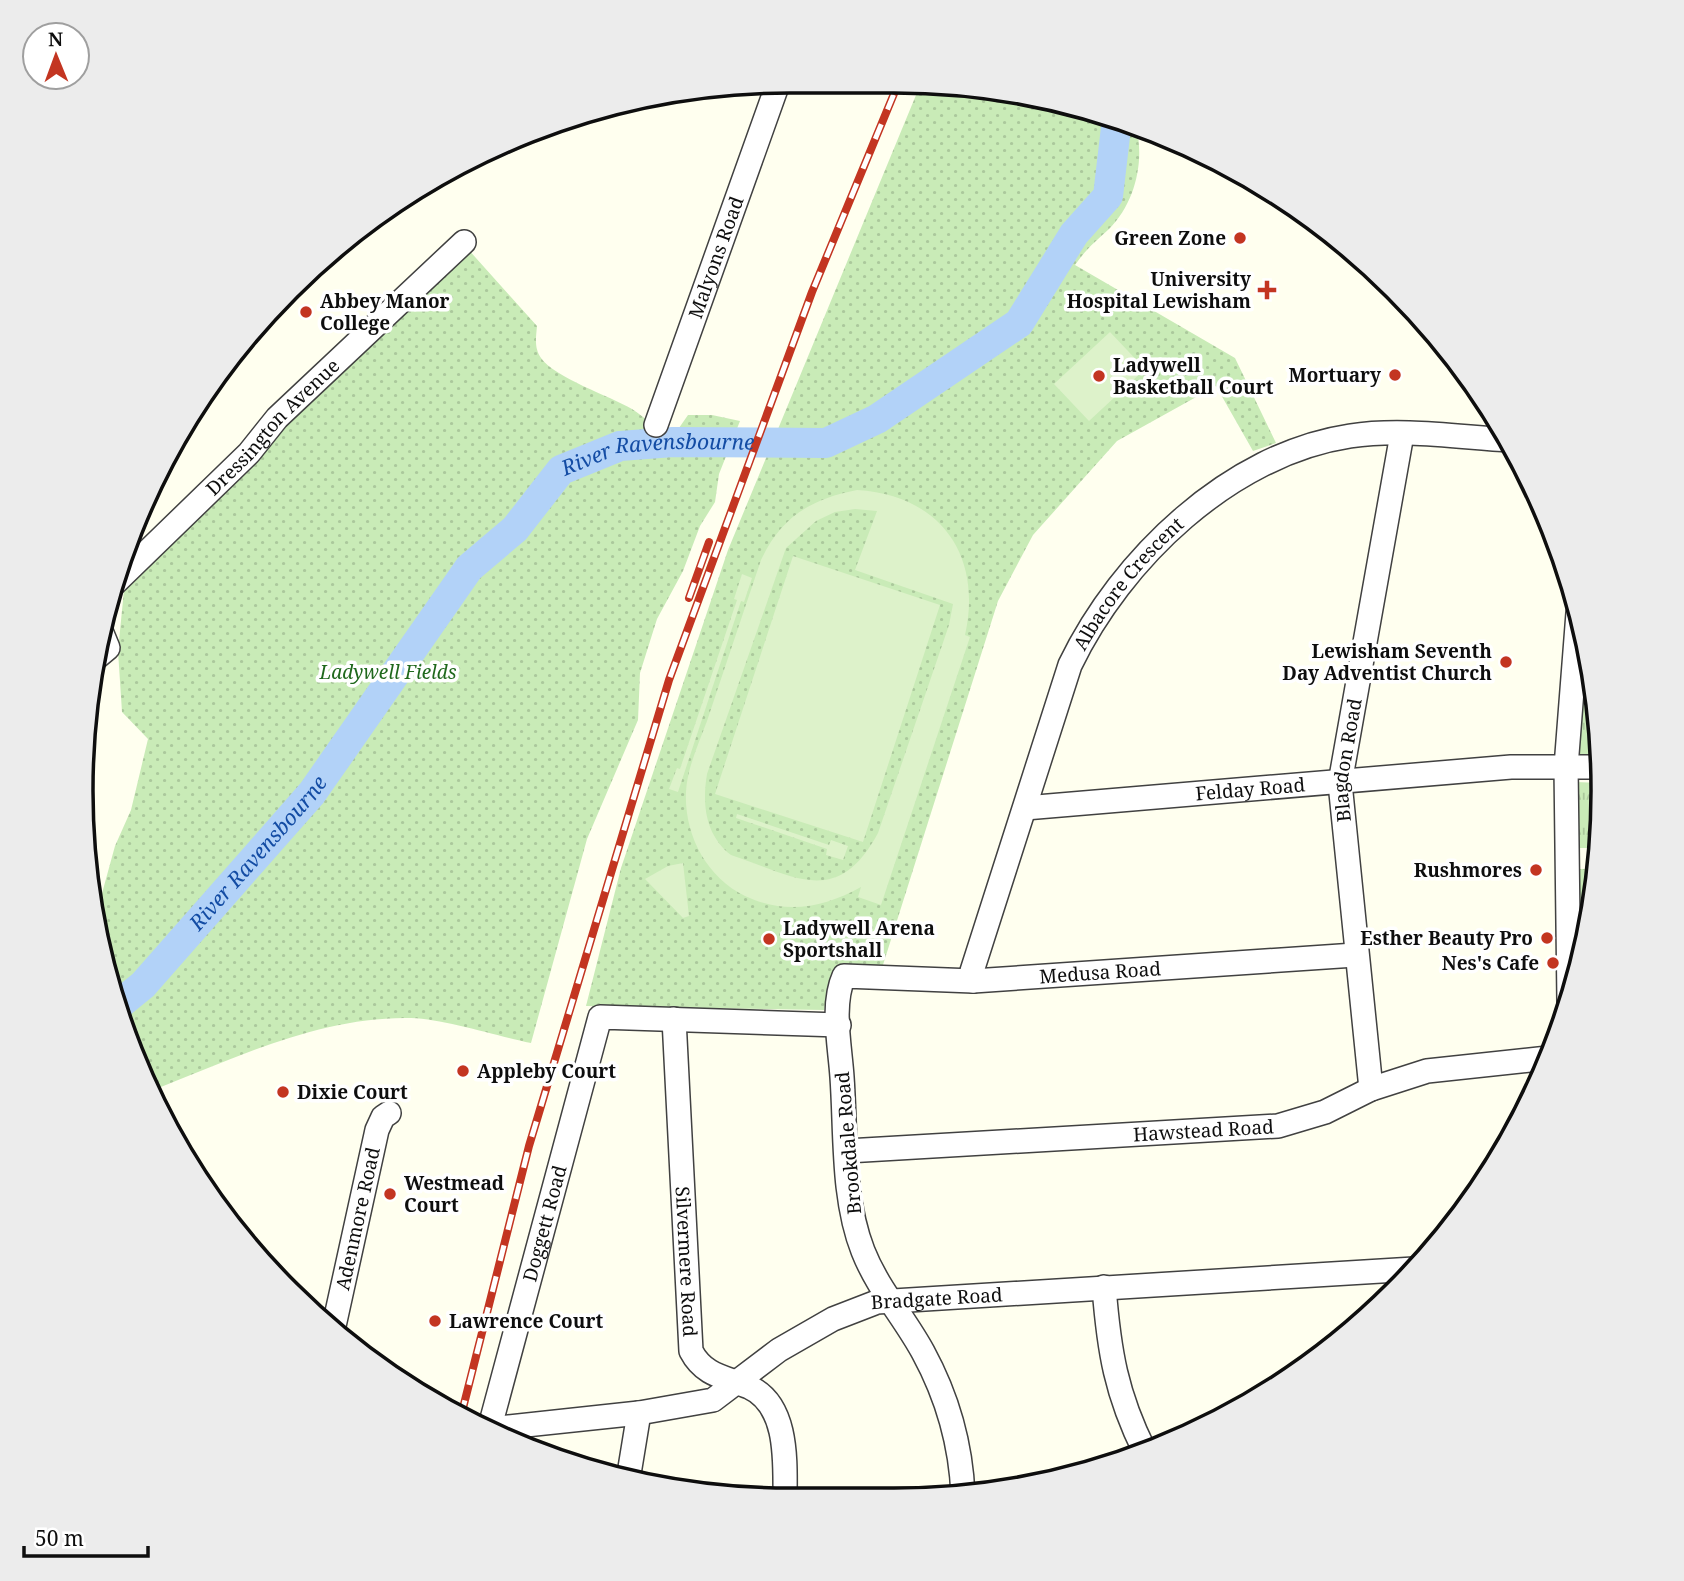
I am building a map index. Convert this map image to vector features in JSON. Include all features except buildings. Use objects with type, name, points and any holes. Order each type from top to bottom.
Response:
[{"type":"street","name":"Malyons Road","points":[[656,425],[774,93]]},
{"type":"street","name":"Dressington Avenue","points":[[129,569],[249,453],[277,418],[464,242]]},
{"type":"street","name":"Albacore Crescent","points":[[973,981],[972,971],[1070,664],[1118,584],[1150,547],[1187,514],[1228,486],[1267,465],[1328,440],[1371,434],[1496,439]]},
{"type":"street","name":"Blagdon Road","points":[[1371,1089],[1355,955],[1340,783],[1402,434]]},
{"type":"street","points":[[1568,965],[1566,766],[1576,644]]},
{"type":"street","name":"Felday Road","points":[[1025,808],[1511,767],[1590,767]]},
{"type":"street","name":"Medusa Road","points":[[844,976],[973,981],[1355,955]]},
{"type":"street","name":"Brookdale Road","points":[[844,976],[839,987],[839,1025],[847,1151],[858,1237],[889,1302],[923,1351],[945,1399],[960,1456],[961,1485]]},
{"type":"street","name":"Doggett Road","points":[[492,1420],[600,1017],[674,1019]]},
{"type":"street","points":[[674,1019],[839,1025]]},
{"type":"street","name":"Silvermere Road","points":[[674,1019],[691,1351],[702,1367],[719,1378],[761,1395],[777,1417],[784,1444],[785,1488]]},
{"type":"street","name":"Hawstead Road","points":[[847,1151],[1278,1126],[1325,1112],[1371,1089],[1427,1071],[1537,1059]]},
{"type":"street","name":"Adenmore Road","points":[[335,1319],[374,1143],[383,1117],[389,1113]]},
{"type":"street","name":"Bradgate Road","points":[[508,1428],[639,1413],[713,1400],[770,1356],[832,1320],[877,1302],[1400,1270]]},
{"type":"street","points":[[1104,1287],[1109,1353],[1120,1395],[1141,1443]]},
{"type":"street","points":[[630,1469],[639,1413]]},
{"type":"green space","points":[[917,94],[1030,106],[1138,137],[1136,181],[1125,207],[1118,219],[1075,265],[1235,358],[1276,443],[1253,451],[1216,386],[1117,441],[1033,535],[998,601],[882,968],[846,966],[829,982],[824,1010],[586,1006],[621,868],[728,550]]},
{"type":"green space","name":"Ladywell Fields","points":[[467,248],[537,326],[537,350],[541,358],[558,373],[632,409],[672,438],[688,415],[712,415],[740,421],[719,474],[715,502],[700,526],[683,571],[657,619],[640,673],[638,720],[587,839],[531,1043],[439,1021],[378,1019],[313,1031],[280,1041],[160,1088],[130,1015],[106,927],[101,896],[115,846],[131,810],[148,739],[122,712],[118,651],[126,579]]},
{"type":"green space","name":"Ladywell Basketball Court","points":[[1110,332],[1145,369],[1089,421],[1054,384]]},
{"type":"green space","points":[[857,490],[886,494],[911,504],[932,517],[949,534],[961,555],[967,579],[969,606],[965,635],[970,637],[881,905],[858,897],[861,887],[818,904],[775,906],[745,896],[731,888],[709,866],[700,853],[689,823],[686,808],[687,783],[761,560],[788,521],[812,505]],"holes":[[[855,509],[877,511],[855,570],[953,604],[949,625],[878,833],[862,857],[847,871],[830,879],[794,877],[731,855],[722,847],[707,818],[707,774],[786,548],[816,521],[835,512]]]},
{"type":"green space","points":[[793,556],[940,605],[863,842],[715,794]]},
{"type":"green space","points":[[742,574],[752,578],[744,602],[741,601],[678,792],[669,789],[677,768],[680,769],[737,600],[734,599]]},
{"type":"green space","points":[[1582,682],[1590,754],[1574,754]]},
{"type":"green space","points":[[1576,782],[1591,783],[1589,848],[1577,848]]},
{"type":"green space","points":[[737,814],[829,845],[831,840],[848,846],[843,860],[826,855],[827,849],[736,818]]},
{"type":"green space","points":[[683,863],[689,916],[683,918],[645,879],[668,866]]},
{"type":"green space","points":[[1575,869],[1586,869],[1580,914],[1576,914]]},
{"type":"waterway","name":"River Ravensbourne","points":[[125,999],[143,985],[312,793],[469,568],[515,529],[561,470],[620,446],[673,442],[826,443],[877,419],[1019,323],[1074,234],[1108,196],[1116,129]]},
{"type":"railway","points":[[463,1406],[529,1146],[669,680],[812,292],[894,93]]},
{"type":"railway","points":[[689,598],[709,542]]},
{"type":"place","name":"Green Zone","points":[[1240,238]]},
{"type":"place","name":"University Hospital Lewisham","points":[[1267,290]]},
{"type":"place","name":"Abbey Manor College","points":[[306,312]]},
{"type":"place","name":"Mortuary","points":[[1395,375]]},
{"type":"place","name":"Ladywell Basketball Court","points":[[1099,376]]},
{"type":"place","name":"Lewisham Seventh Day Adventist Church","points":[[1506,662]]},
{"type":"place","name":"Rushmores","points":[[1536,870]]},
{"type":"place","name":"Esther Beauty Pro","points":[[1547,938]]},
{"type":"place","name":"Ladywell Arena Sportshall","points":[[769,939]]},
{"type":"place","name":"Nes's Cafe","points":[[1553,963]]},
{"type":"place","name":"Appleby Court","points":[[463,1071]]},
{"type":"place","name":"Dixie Court","points":[[283,1092]]},
{"type":"place","name":"Westmead Court","points":[[390,1194]]},
{"type":"place","name":"Lawrence Court","points":[[435,1321]]}]
